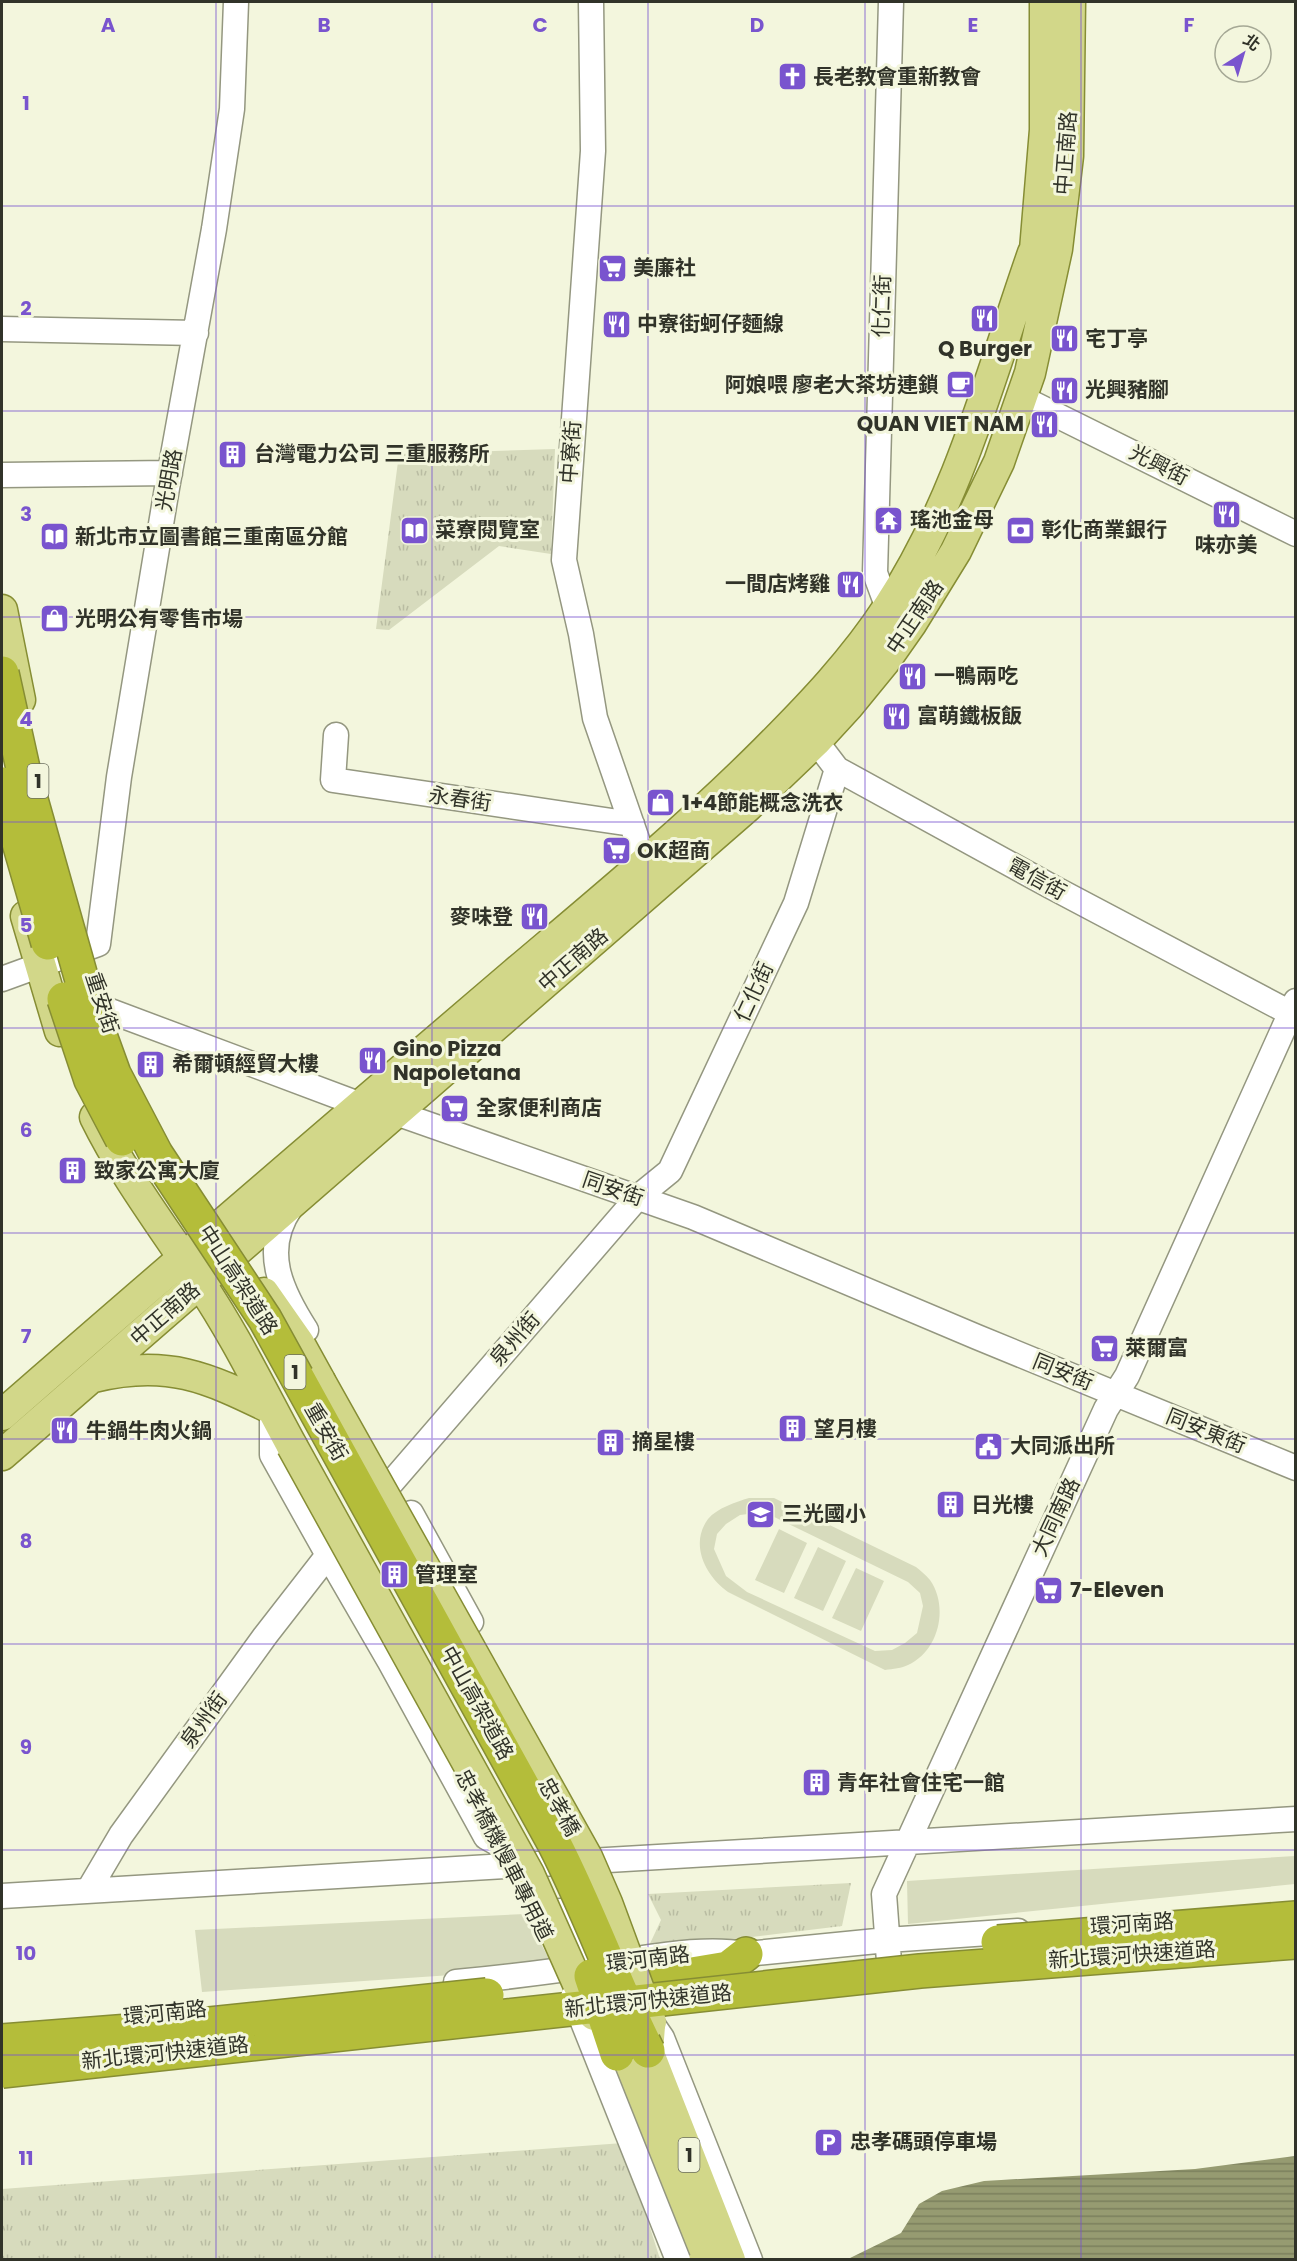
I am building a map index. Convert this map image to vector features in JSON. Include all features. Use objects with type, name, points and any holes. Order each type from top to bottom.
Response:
[{"type":"highway","name":"中山高架道路","points":[[2,673],[26,782],[89,1005],[114,1074],[156,1154],[266,1319],[549,1833],[575,1883],[639,2042]]},
{"type":"highway","name":"中山高架道路","points":[[2,784],[78,1046],[91,1080],[109,1116],[158,1200],[201,1259],[261,1356],[534,1847],[574,1930],[639,2042]]},
{"type":"highway","name":"新北環河快速道路","points":[[2,2041],[181,2027],[918,1949],[1296,1918]]},
{"type":"highway","name":"新北環河快速道路","points":[[2,2071],[920,1971],[1296,1942]]},
{"type":"highway","points":[[2,2055],[94,2047],[606,1990],[728,1968],[746,1954]]},
{"type":"main road","name":"中正南路","points":[[1000,348],[1015,251],[1027,132],[1025,2]]},
{"type":"main road","points":[[1034,253],[1045,130],[1045,2]]},
{"type":"main road","name":"中正南路","points":[[2,1455],[654,890],[815,742],[885,661],[935,587],[956,551],[999,462],[1026,386],[1057,249],[1068,156],[1070,2]]},
{"type":"main road","name":"中正南路","points":[[2,1415],[218,1226],[645,862],[726,789],[799,718],[853,656],[888,608],[911,570],[957,475],[1034,253]]},
{"type":"main road","name":"中正南路","points":[[1026,386],[1034,253]]},
{"type":"main road","name":"重安街","points":[[2,610],[32,756],[102,1008],[129,1080],[184,1176],[218,1226],[237,1252],[272,1288]]},
{"type":"main road","name":"重安街","points":[[2,832],[68,1055],[86,1098],[135,1190],[234,1336],[272,1409]]},
{"type":"main road","name":"忠孝橋","points":[[272,1288],[320,1381],[587,1857],[607,1903],[639,2042],[699,2259]]},
{"type":"main road","points":[[92,1377],[124,1370],[152,1369],[181,1372],[211,1380],[272,1409]]},
{"type":"main road","name":"忠孝橋","points":[[272,1409],[529,1874],[586,2002],[639,2042],[730,2259]]},
{"type":"street","name":"光明路","points":[[85,949],[98,944],[119,777],[196,333],[232,109],[236,2]]},
{"type":"street","name":"中寮街","points":[[591,2],[593,151],[564,560],[581,634],[596,718],[654,890]]},
{"type":"street","name":"化仁街","points":[[888,608],[875,573],[891,2]]},
{"type":"street","points":[[2,329],[196,333]]},
{"type":"street","name":"光興街","points":[[1026,386],[1296,534]]},
{"type":"street","points":[[2,475],[170,473]]},
{"type":"street","name":"電信街","points":[[799,718],[837,769],[1052,887],[1294,1010]]},
{"type":"street","name":"永春街","points":[[336,735],[333,780],[632,824]]},
{"type":"street","name":"仁化街","points":[[638,1197],[670,1171],[792,912],[837,769]]},
{"type":"street","points":[[2,980],[85,949]]},
{"type":"street","name":"同安街","points":[[102,1008],[361,1105],[396,1113],[693,1217],[1116,1394]]},
{"type":"street","name":"大同南路","points":[[890,1975],[884,1894],[1106,1409],[1127,1376],[1294,1010]]},
{"type":"street","name":"泉州街","points":[[392,1482],[638,1197]]},
{"type":"street","name":"重安街","points":[[294,1202],[284,1216],[278,1235],[272,1288],[300,1386],[571,1864],[598,1924],[606,1990]]},
{"type":"street","name":"重安街","points":[[272,1288],[292,1309],[324,1357],[392,1482],[447,1576],[584,1832],[571,1864]]},
{"type":"street","name":"重安街","points":[[234,1336],[267,1373],[539,1866],[571,1936],[606,1990]]},
{"type":"street","name":"同安東街","points":[[1116,1394],[1296,1468]]},
{"type":"street","name":"重安街","points":[[272,1409],[272,1455],[486,1837],[539,1866]]},
{"type":"street","name":"泉州街","points":[[88,1892],[128,1826],[265,1636],[328,1555]]},
{"type":"street","name":"忠孝橋機慢車專用道","points":[[391,1622],[399,1659],[518,1874],[538,1916],[589,2034],[678,2259]]},
{"type":"street","points":[[447,1766],[525,1723]]},
{"type":"street","points":[[2,1896],[539,1866],[1296,1819]]},
{"type":"street","name":"環河南路","points":[[746,1954],[887,1940],[1240,1917],[1296,1911]]},
{"type":"street","points":[[2,2079],[548,2020],[606,1990],[691,1997],[890,1975],[1296,1942]]},
{"type":"street","name":"環河南路","points":[[2,2029],[540,1974],[606,1990]]},
{"type":"street","points":[[639,2042],[662,2038],[750,2259]]},
{"type":"green space","points":[[555,449],[551,554],[499,546],[389,630],[376,629],[399,454]]},
{"type":"green space","points":[[749,1498],[774,1498],[920,1570],[930,1580],[939,1603],[938,1627],[927,1650],[908,1665],[885,1670],[728,1592],[707,1569],[700,1549],[700,1539],[712,1515],[727,1506]],"holes":[[[764,1512],[908,1582],[920,1593],[923,1606],[917,1633],[892,1650],[875,1651],[747,1592],[726,1576],[714,1549],[717,1534],[726,1524],[740,1515]]]},
{"type":"green space","points":[[779,1529],[807,1543],[784,1593],[755,1580]]},
{"type":"green space","points":[[818,1547],[846,1561],[823,1611],[794,1598]]},
{"type":"green space","points":[[856,1568],[884,1581],[861,1631],[832,1618]]},
{"type":"green space","points":[[1295,1856],[1295,1884],[908,1924],[907,1881]]},
{"type":"green space","points":[[851,1883],[842,1926],[647,1950],[661,1920],[648,1894]]},
{"type":"green space","points":[[525,1914],[554,1968],[202,1992],[195,1930]]},
{"type":"green space","points":[[623,2143],[660,2259],[2,2260],[2,2189]]},
{"type":"shaded area","points":[[1295,2156],[1295,2259],[848,2259],[901,2233],[919,2204],[942,2191],[984,2181],[1195,2169]]},
{"type":"place","name":"長老教會重新教會","points":[[792,77]]},
{"type":"place","name":"美廉社","points":[[612,268]]},
{"type":"place","name":"Q Burger","points":[[985,318]]},
{"type":"place","name":"中寮街蚵仔麵線","points":[[616,324]]},
{"type":"place","name":"宅丁亭","points":[[1064,339]]},
{"type":"place","name":"阿娘喂 廖老大茶坊連鎖","points":[[960,385]]},
{"type":"place","name":"光興豬腳","points":[[1064,390]]},
{"type":"place","name":"QUAN VIET NAM","points":[[1045,424]]},
{"type":"place","name":"台灣電力公司 三重服務所","points":[[233,454]]},
{"type":"place","name":"味亦美","points":[[1226,514]]},
{"type":"place","name":"瑤池金母","points":[[889,520]]},
{"type":"place","name":"菜寮閱覽室","points":[[414,530]]},
{"type":"place","name":"彰化商業銀行","points":[[1020,530]]},
{"type":"place","name":"新北市立圖書館三重南區分館","points":[[54,537]]},
{"type":"place","name":"一間店烤雞","points":[[851,584]]},
{"type":"place","name":"光明公有零售市場","points":[[54,619]]},
{"type":"place","name":"一鴨兩吃","points":[[913,676]]},
{"type":"place","name":"富萌鐵板飯","points":[[896,716]]},
{"type":"place","name":"1+4節能概念洗衣","points":[[661,803]]},
{"type":"place","name":"OK超商","points":[[616,851]]},
{"type":"place","name":"麥味登","points":[[534,917]]},
{"type":"place","name":"Gino Pizza Napoletana","points":[[372,1061]]},
{"type":"place","name":"希爾頓經貿大樓","points":[[151,1064]]},
{"type":"place","name":"全家便利商店","points":[[455,1108]]},
{"type":"place","name":"致家公寓大廈","points":[[73,1171]]},
{"type":"place","name":"萊爾富","points":[[1104,1348]]},
{"type":"place","name":"望月樓","points":[[793,1429]]},
{"type":"place","name":"牛鍋牛肉火鍋","points":[[65,1431]]},
{"type":"place","name":"摘星樓","points":[[611,1442]]},
{"type":"place","name":"大同派出所","points":[[989,1446]]},
{"type":"place","name":"日光樓","points":[[950,1505]]},
{"type":"place","name":"三光國小","points":[[761,1514]]},
{"type":"place","name":"管理室","points":[[394,1575]]},
{"type":"place","name":"7-Eleven","points":[[1049,1590]]},
{"type":"place","name":"青年社會住宅一館","points":[[816,1783]]},
{"type":"place","name":"忠孝碼頭停車場","points":[[829,2142]]}]
